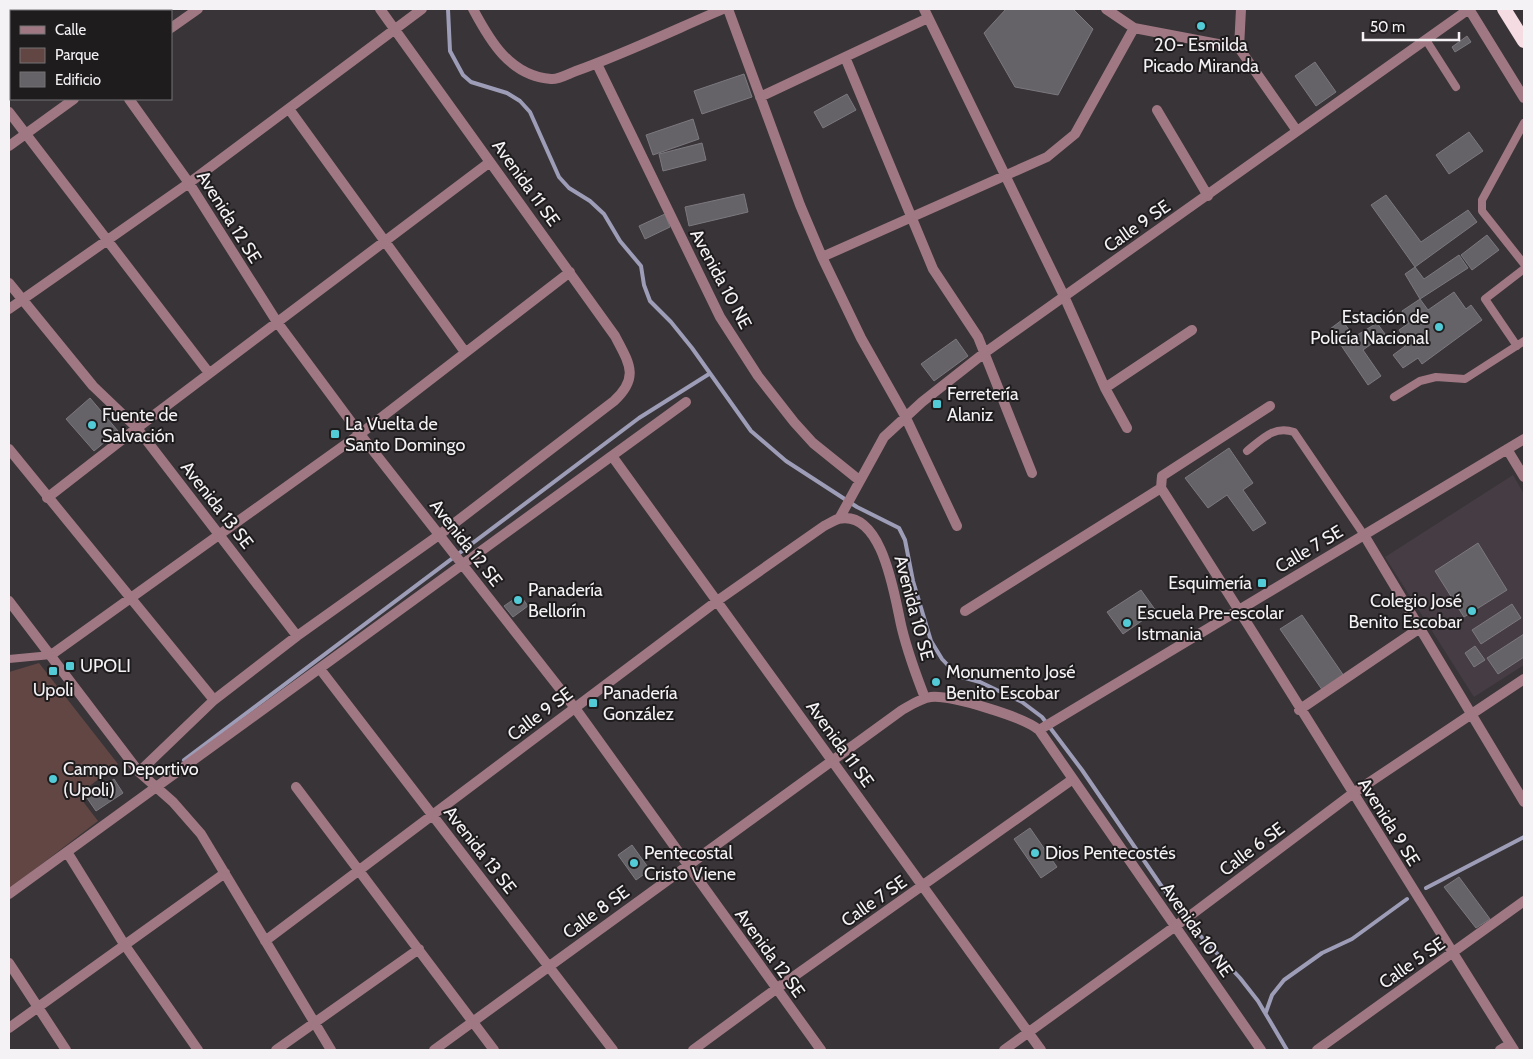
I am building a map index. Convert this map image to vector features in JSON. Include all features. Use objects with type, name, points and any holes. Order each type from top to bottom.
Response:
[{"type":"highway","points":[[1504,9],[1524,41]]},
{"type":"street","points":[[172,27],[198,9]]},
{"type":"street","name":"Avenida 11 SE","points":[[380,9],[615,336],[628,361],[631,374],[629,383],[614,401],[439,535]]},
{"type":"street","points":[[9,309],[109,241],[189,183],[422,9]]},
{"type":"street","points":[[473,9],[489,39],[503,57],[531,74],[552,80],[597,64],[723,9]]},
{"type":"street","points":[[728,9],[800,205],[822,257],[861,338],[905,416],[957,526]]},
{"type":"street","points":[[1106,9],[1134,28],[1239,48]]},
{"type":"street","points":[[1241,9],[1239,48],[1297,131]]},
{"type":"street","points":[[1469,9],[1524,98]]},
{"type":"street","name":"Calle 9 SE","points":[[265,941],[717,602],[841,515],[884,438],[905,416],[983,354],[1469,9]]},
{"type":"street","points":[[760,97],[845,57],[926,13],[1064,296],[1105,388],[1127,428]]},
{"type":"street","points":[[822,257],[1046,157],[1074,134],[1134,28]]},
{"type":"street","points":[[845,57],[934,269],[978,337],[983,354],[1032,473]]},
{"type":"street","name":"Avenida 10 NE","points":[[597,64],[720,317],[758,376],[794,422],[813,443],[859,480]]},
{"type":"street","points":[[9,146],[73,100]]},
{"type":"street","name":"Avenida 12 SE","points":[[131,100],[189,183],[276,322],[360,434],[575,708],[821,1050]]},
{"type":"street","points":[[289,109],[465,352]]},
{"type":"street","points":[[1157,110],[1208,196]]},
{"type":"street","points":[[9,112],[209,373]]},
{"type":"street","points":[[47,498],[136,428],[490,162]]},
{"type":"street","points":[[51,655],[360,434],[570,272]]},
{"type":"street","name":"Avenida 13 SE","points":[[9,283],[93,386],[136,428],[297,636]]},
{"type":"street","points":[[1105,388],[1192,330]]},
{"type":"street","points":[[9,894],[320,669],[461,562],[686,402]]},
{"type":"street","points":[[966,610],[1161,488],[1162,476],[1270,406]]},
{"type":"street","name":"Calle 7 SE","points":[[1042,728],[1524,439]]},
{"type":"street","points":[[9,449],[47,498],[214,700]]},
{"type":"street","points":[[1507,449],[1524,477]]},
{"type":"street","name":"Avenida 11 SE","points":[[612,456],[1041,1050]]},
{"type":"street","name":"Avenida 9 SE","points":[[1161,488],[1240,610],[1352,794],[1512,1047]]},
{"type":"street","name":"Avenida 10 SE","points":[[841,515],[852,519],[862,526],[873,537],[882,552],[894,588],[902,628],[914,670],[926,698]]},
{"type":"street","points":[[139,772],[214,700],[297,636],[439,535]]},
{"type":"street","points":[[1364,535],[1524,802]]},
{"type":"street","points":[[9,601],[139,772],[158,787],[201,834],[331,1050]]},
{"type":"street","points":[[1300,710],[1420,628]]},
{"type":"street","name":"Avenida 13 SE","points":[[320,669],[613,1050]]},
{"type":"street","name":"Calle 6 SE","points":[[1004,1050],[1196,912],[1352,794],[1524,679]]},
{"type":"street","points":[[926,698],[947,698],[987,709],[1042,728]]},
{"type":"street","name":"Calle 8 SE","points":[[434,1050],[832,760],[902,710],[926,698]]},
{"type":"street","name":"Avenida 10 NE","points":[[1042,728],[1073,779],[1177,925],[1261,1050]]},
{"type":"street","name":"Calle 7 SE","points":[[693,1050],[1073,779]]},
{"type":"street","points":[[296,787],[494,1050]]},
{"type":"street","points":[[67,852],[124,944],[198,1050]]},
{"type":"street","points":[[9,1028],[225,873]]},
{"type":"street","name":"Calle 5 SE","points":[[1317,1050],[1453,954],[1524,901]]},
{"type":"street","points":[[276,1050],[419,949]]},
{"type":"street","points":[[9,963],[66,1050]]},
{"type":"street","points":[[1500,1050],[1512,1047]]},
{"type":"lane","points":[[1426,40],[1456,87]]},
{"type":"lane","points":[[1524,123],[1482,200],[1482,211],[1524,264]]},
{"type":"lane","points":[[1517,346],[1485,299],[1524,269]]},
{"type":"lane","points":[[1394,397],[1420,381],[1436,377],[1465,379],[1524,341]]},
{"type":"lane","points":[[1246,451],[1273,431],[1284,429],[1294,432],[1364,535]]},
{"type":"lane","points":[[9,659],[23,656],[51,655]]},
{"type":"shaded area","name":"Colegio José Benito Escobar","points":[[1513,475],[1524,494],[1524,665],[1474,697],[1385,557]]},
{"type":"green space","name":"Campo Deportivo (Upoli)","points":[[39,663],[118,764],[78,795],[98,821],[9,889],[9,672]]},
{"type":"building","points":[[1006,9],[1073,9],[1093,29],[1058,95],[1015,87],[984,33]]},
{"type":"building","points":[[1467,36],[1471,42],[1455,52],[1452,47]]},
{"type":"building","points":[[1315,62],[1336,92],[1316,106],[1295,76]]},
{"type":"building","points":[[744,74],[752,97],[702,114],[694,91]]},
{"type":"building","points":[[847,94],[856,110],[823,128],[814,112]]},
{"type":"building","points":[[693,119],[699,139],[653,155],[646,135]]},
{"type":"building","points":[[1469,132],[1483,151],[1449,174],[1436,155]]},
{"type":"building","points":[[702,143],[706,160],[663,171],[659,154]]},
{"type":"building","points":[[744,194],[748,212],[689,226],[685,207]]},
{"type":"building","points":[[1386,195],[1421,242],[1468,210],[1477,222],[1415,267],[1371,205]]},
{"type":"building","points":[[665,214],[670,227],[645,239],[639,226]]},
{"type":"building","points":[[1487,235],[1499,250],[1472,270],[1461,255]]},
{"type":"building","points":[[1459,255],[1468,268],[1420,299],[1405,274],[1415,267],[1424,279]]},
{"type":"building","name":"Estación de Policía Nacional","points":[[1454,292],[1466,309],[1471,305],[1482,320],[1422,364],[1418,358],[1403,368],[1393,355],[1408,344],[1399,330],[1409,323],[1402,311],[1420,299],[1428,310]]},
{"type":"building","points":[[1342,320],[1354,337],[1377,323],[1385,334],[1363,350],[1381,376],[1368,385],[1330,329]]},
{"type":"building","points":[[956,339],[968,356],[934,381],[921,364]]},
{"type":"building","name":"Fuente de Salvación","points":[[90,398],[118,431],[94,451],[66,419]]},
{"type":"building","points":[[1229,448],[1253,483],[1243,490],[1266,523],[1253,531],[1227,495],[1208,508],[1185,478]]},
{"type":"building","points":[[1478,543],[1507,590],[1464,617],[1435,571]]},
{"type":"building","name":"Escuela Pre-escolar Istmania","points":[[1141,590],[1156,611],[1123,634],[1107,612]]},
{"type":"building","name":"Panadería Bellorín","points":[[520,595],[528,606],[513,617],[504,606]]},
{"type":"building","points":[[1512,604],[1521,618],[1481,644],[1472,630]]},
{"type":"building","points":[[1302,615],[1344,676],[1323,691],[1280,629]]},
{"type":"building","points":[[1524,634],[1524,657],[1498,674],[1487,658]]},
{"type":"building","points":[[1475,646],[1485,660],[1474,667],[1465,653]]},
{"type":"building","points":[[114,779],[123,793],[96,811],[87,798]]},
{"type":"building","name":"Dios Pentecostés","points":[[1030,828],[1057,867],[1041,878],[1014,839]]},
{"type":"building","name":"Pentecostal Cristo Viene","points":[[632,845],[650,870],[636,880],[618,855]]},
{"type":"building","points":[[1459,877],[1490,919],[1476,928],[1444,887]]},
{"type":"waterway","points":[[448,9],[450,51],[463,75],[471,82],[507,93],[520,101],[530,112],[559,177],[569,188],[590,201],[604,214],[620,241],[641,266],[644,285],[650,301],[671,322],[692,348],[751,431],[786,461],[857,507],[899,528],[905,540],[913,581],[931,641],[942,659],[958,676],[980,682],[1022,702],[1042,717],[1082,770],[1160,884],[1195,930],[1240,978],[1258,1001],[1287,1050]]},
{"type":"waterway","points":[[184,760],[639,418],[709,374]]},
{"type":"waterway","points":[[1426,888],[1524,837]]},
{"type":"waterway","points":[[1266,1012],[1272,995],[1284,980],[1322,953],[1352,939],[1407,899]]},
{"type":"place","name":"20- Esmilda Picado Miranda","points":[[1201,26]]},
{"type":"place","name":"Estación de Policía Nacional","points":[[1439,327]]},
{"type":"place","name":"Ferretería Alaniz","points":[[937,404]]},
{"type":"place","name":"Fuente de Salvación","points":[[92,425]]},
{"type":"place","name":"La Vuelta de Santo Domingo","points":[[335,434]]},
{"type":"place","name":"Esquimería","points":[[1262,583]]},
{"type":"place","name":"Panadería Bellorín","points":[[518,600]]},
{"type":"place","name":"Colegio José Benito Escobar","points":[[1472,611]]},
{"type":"place","name":"Escuela Pre-escolar Istmania","points":[[1127,623]]},
{"type":"place","name":"UPOLI","points":[[70,666]]},
{"type":"place","name":"Upoli","points":[[53,671]]},
{"type":"place","name":"Monumento José Benito Escobar","points":[[936,682]]},
{"type":"place","name":"Panadería González","points":[[593,703]]},
{"type":"place","name":"Campo Deportivo (Upoli)","points":[[53,779]]},
{"type":"place","name":"Dios Pentecostés","points":[[1035,853]]},
{"type":"place","name":"Pentecostal Cristo Viene","points":[[634,863]]}]
